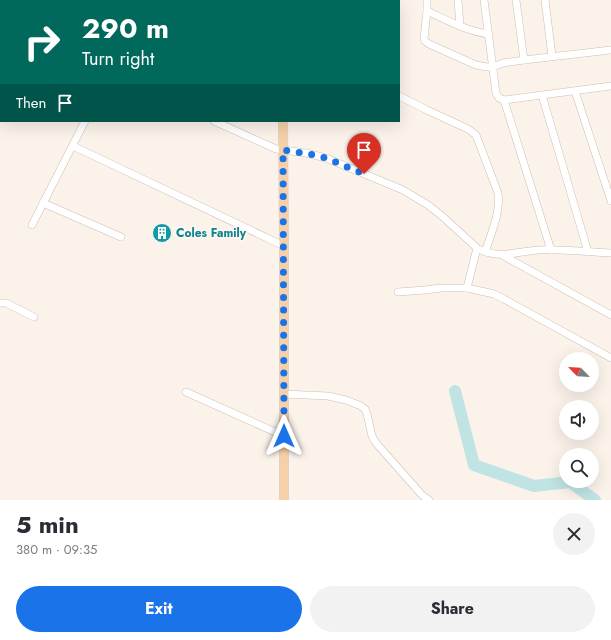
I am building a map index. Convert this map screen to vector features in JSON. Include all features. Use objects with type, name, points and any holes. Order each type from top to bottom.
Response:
[{"type":"main road","points":[[283,122],[284,500]]},
{"type":"street","points":[[427,0],[424,38],[427,43],[481,67],[492,67],[503,63],[552,56],[611,50]]},
{"type":"street","points":[[458,0],[460,26]]},
{"type":"street","points":[[484,0],[492,67],[496,93],[499,98],[504,100],[611,86]]},
{"type":"street","points":[[516,0],[524,60]]},
{"type":"street","points":[[545,0],[552,56]]},
{"type":"street","points":[[427,11],[473,31],[488,34]]},
{"type":"street","points":[[575,91],[611,201]]},
{"type":"street","points":[[542,95],[588,252]]},
{"type":"street","points":[[400,96],[468,129],[476,136],[499,198],[498,207],[485,252]]},
{"type":"street","points":[[504,100],[551,250]]},
{"type":"street","points":[[32,225],[85,122]]},
{"type":"street","points":[[216,122],[267,145],[283,150],[306,153],[326,158],[403,190],[438,212],[478,248],[485,252],[501,255],[539,250],[611,253]]},
{"type":"street","points":[[73,146],[284,246]]},
{"type":"street","points":[[43,203],[121,237]]},
{"type":"street","points":[[467,288],[478,248]]},
{"type":"street","points":[[501,255],[611,315]]},
{"type":"street","points":[[398,292],[441,288],[467,288],[494,294],[611,358]]},
{"type":"street","points":[[0,303],[6,303],[34,317]]},
{"type":"street","points":[[186,392],[284,436]]},
{"type":"street","points":[[284,394],[337,397],[361,406],[365,409],[372,436],[376,443],[428,500]]},
{"type":"waterway","points":[[455,391],[474,465],[534,486],[570,482],[595,500]]},
{"type":"place","name":"Coles Family","points":[[162,233]]},
{"type":"route","points":[[284,436],[283,150],[306,153],[326,158],[364,174]]}]
